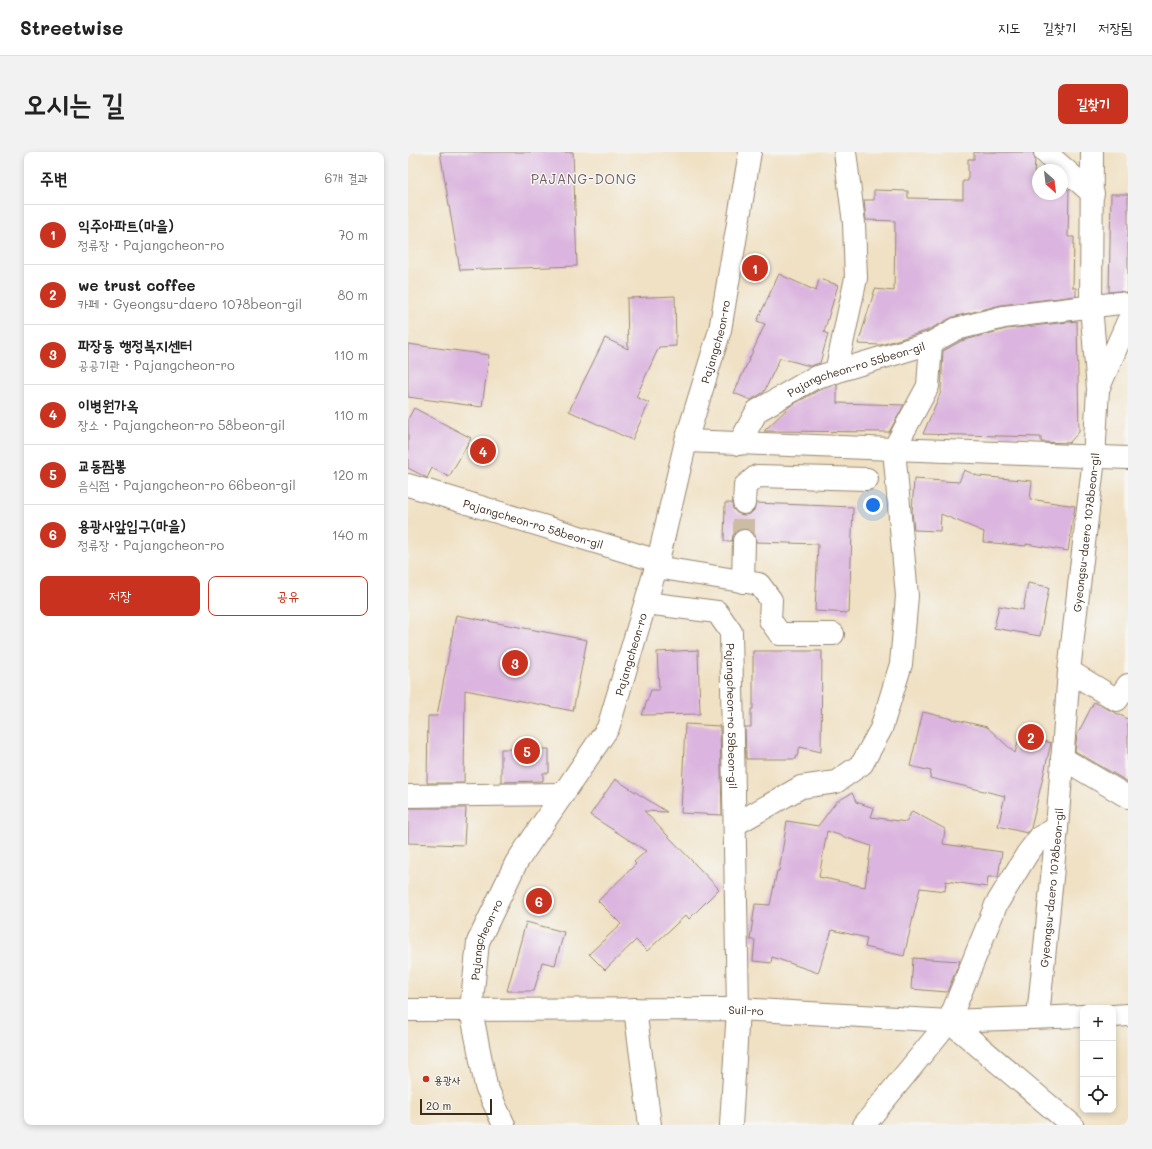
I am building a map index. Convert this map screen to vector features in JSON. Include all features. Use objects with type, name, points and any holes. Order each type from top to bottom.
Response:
[{"type":"street","name":"Pajangcheon-ro","points":[[504,1125],[486,1086],[471,1010],[478,942],[516,863],[608,728],[657,564],[686,442],[720,330],[750,152]]},
{"type":"street","points":[[836,372],[856,278],[854,223],[845,152]]},
{"type":"street","points":[[1045,152],[1093,194]]},
{"type":"street","name":"Gyeongsu-daero 1078beon-gil","points":[[1038,1017],[1057,828],[1069,671],[1094,458],[1098,390],[1092,306],[1092,152]]},
{"type":"street","points":[[931,343],[956,329],[1004,317],[1120,303],[1128,306]]},
{"type":"street","points":[[1098,390],[1128,321]]},
{"type":"street","name":"Pajangcheon-ro 55beon-gil","points":[[739,444],[757,411],[814,378],[931,343],[928,386],[894,449]]},
{"type":"street","points":[[686,442],[1094,458],[1128,458]]},
{"type":"street","points":[[736,824],[801,787],[836,782],[862,764],[881,729],[901,664],[907,596],[894,449]]},
{"type":"street","points":[[744,503],[744,486],[757,476],[866,479]]},
{"type":"street","name":"Pajangcheon-ro 58beon-gil","points":[[408,485],[657,564],[759,584],[771,600],[770,620],[780,634],[833,634]]},
{"type":"street","points":[[743,582],[744,541]]},
{"type":"street","name":"Pajangcheon-ro 59beon-gil","points":[[646,603],[717,612],[731,632],[736,824],[738,1009],[731,1125]]},
{"type":"street","points":[[1069,671],[1117,700],[1128,685]]},
{"type":"street","points":[[1062,758],[1128,796]]},
{"type":"street","points":[[408,796],[563,794]]},
{"type":"street","points":[[864,1125],[948,1021],[996,906],[1027,854],[1040,837],[1057,828]]},
{"type":"street","points":[[635,1009],[650,1125]]},
{"type":"street","name":"Suil-ro","points":[[408,1010],[738,1009],[948,1021],[1080,1016]]},
{"type":"street","points":[[1116,1016],[1128,1015]]},
{"type":"street","points":[[948,1021],[1072,1125]]},
{"type":"building","points":[[440,152],[573,152],[577,266],[460,270]]},
{"type":"building","points":[[974,152],[1033,152],[1035,158],[1035,164],[1032,164],[1032,200],[1068,200],[1069,190],[1068,237],[1074,237],[1073,288],[1076,288],[1076,296],[1001,305],[953,317],[926,331],[881,345],[858,344],[875,289],[894,291],[895,221],[866,220],[864,200],[874,200],[874,190],[908,191],[908,198],[963,199],[963,181],[968,181],[968,159],[974,159]]},
{"type":"building","points":[[1111,194],[1128,194],[1128,293],[1119,291],[1109,292]]},
{"type":"building","points":[[779,274],[816,291],[819,279],[838,285],[824,332],[828,334],[820,363],[810,366],[780,358],[764,392],[751,400],[734,393],[765,324],[757,321]]},
{"type":"building","points":[[675,296],[676,346],[659,347],[636,397],[649,403],[632,440],[569,411],[605,338],[628,349],[627,298]]},
{"type":"building","points":[[1077,321],[1079,432],[1069,443],[1041,442],[1041,437],[923,434],[941,392],[943,351],[961,341],[1006,329]]},
{"type":"building","points":[[408,344],[489,355],[482,407],[408,397]]},
{"type":"building","points":[[837,384],[837,403],[904,405],[889,432],[764,431],[790,406],[819,390]]},
{"type":"building","points":[[414,408],[471,438],[449,477],[432,468],[427,478],[408,468],[408,419]]},
{"type":"building","points":[[964,470],[978,476],[1032,481],[1030,499],[1075,506],[1068,551],[1026,544],[1026,546],[983,542],[984,532],[941,514],[940,531],[914,530],[912,513],[914,479],[959,482]]},
{"type":"building","points":[[725,503],[732,503],[733,509],[737,513],[744,515],[750,514],[754,510],[756,503],[853,507],[849,613],[815,611],[818,544],[756,542],[755,535],[750,530],[745,529],[738,530],[733,535],[732,541],[724,541]]},
{"type":"building","points":[[1028,583],[1049,587],[1040,636],[994,628],[999,606],[1023,610]]},
{"type":"building","points":[[456,615],[587,640],[573,711],[465,690],[464,783],[427,783],[428,716],[437,716]]},
{"type":"building","points":[[698,650],[700,714],[642,715],[651,690],[659,690],[657,652]]},
{"type":"building","points":[[753,651],[822,651],[821,752],[800,747],[796,759],[746,759],[745,727],[751,727],[751,709],[753,709]]},
{"type":"building","points":[[1094,702],[1128,719],[1128,782],[1075,751],[1077,735]]},
{"type":"building","points":[[923,712],[987,727],[1015,753],[1020,735],[1051,743],[1031,828],[1027,833],[998,826],[1005,796],[930,778],[931,771],[910,766]]},
{"type":"building","points":[[685,724],[720,726],[722,815],[681,813]]},
{"type":"building","points":[[501,749],[549,749],[549,773],[543,773],[543,781],[501,782]]},
{"type":"building","points":[[615,779],[667,812],[644,811],[719,889],[689,919],[686,915],[647,951],[636,940],[605,970],[589,954],[621,924],[598,901],[636,864],[634,862],[646,851],[590,815]]},
{"type":"building","points":[[852,793],[856,802],[874,808],[871,817],[906,822],[912,811],[945,829],[943,844],[1002,852],[998,877],[988,877],[987,887],[946,881],[945,891],[920,888],[904,956],[865,947],[867,938],[832,930],[818,973],[772,957],[771,963],[753,961],[755,940],[750,940],[755,904],[770,905],[777,871],[779,871],[787,821],[818,826],[836,802]],"holes":[[[827,831],[871,846],[865,887],[819,877]]]},
{"type":"building","points":[[408,808],[466,808],[464,845],[408,843]]},
{"type":"building","points":[[526,922],[564,932],[555,965],[542,962],[534,991],[507,991]]},
{"type":"building","points":[[913,958],[960,961],[947,992],[911,989]]},
{"type":"tunnel","points":[[744,503],[744,541]]},
{"type":"place","name":"익주아파트(마을)","points":[[755,268]]},
{"type":"place","name":"이병원가옥","points":[[483,451]]},
{"type":"place","name":"파장동 행정복지센터","points":[[515,663]]},
{"type":"place","name":"we trust coffee","points":[[1031,737]]},
{"type":"place","name":"교동짬뽕","points":[[527,751]]},
{"type":"place","name":"용광사앞입구(마을)","points":[[539,901]]},
{"type":"place","name":"용광사","points":[[426,1079]]},
{"type":"district","name":"PAJANG-DONG","points":[[584,178]]}]
